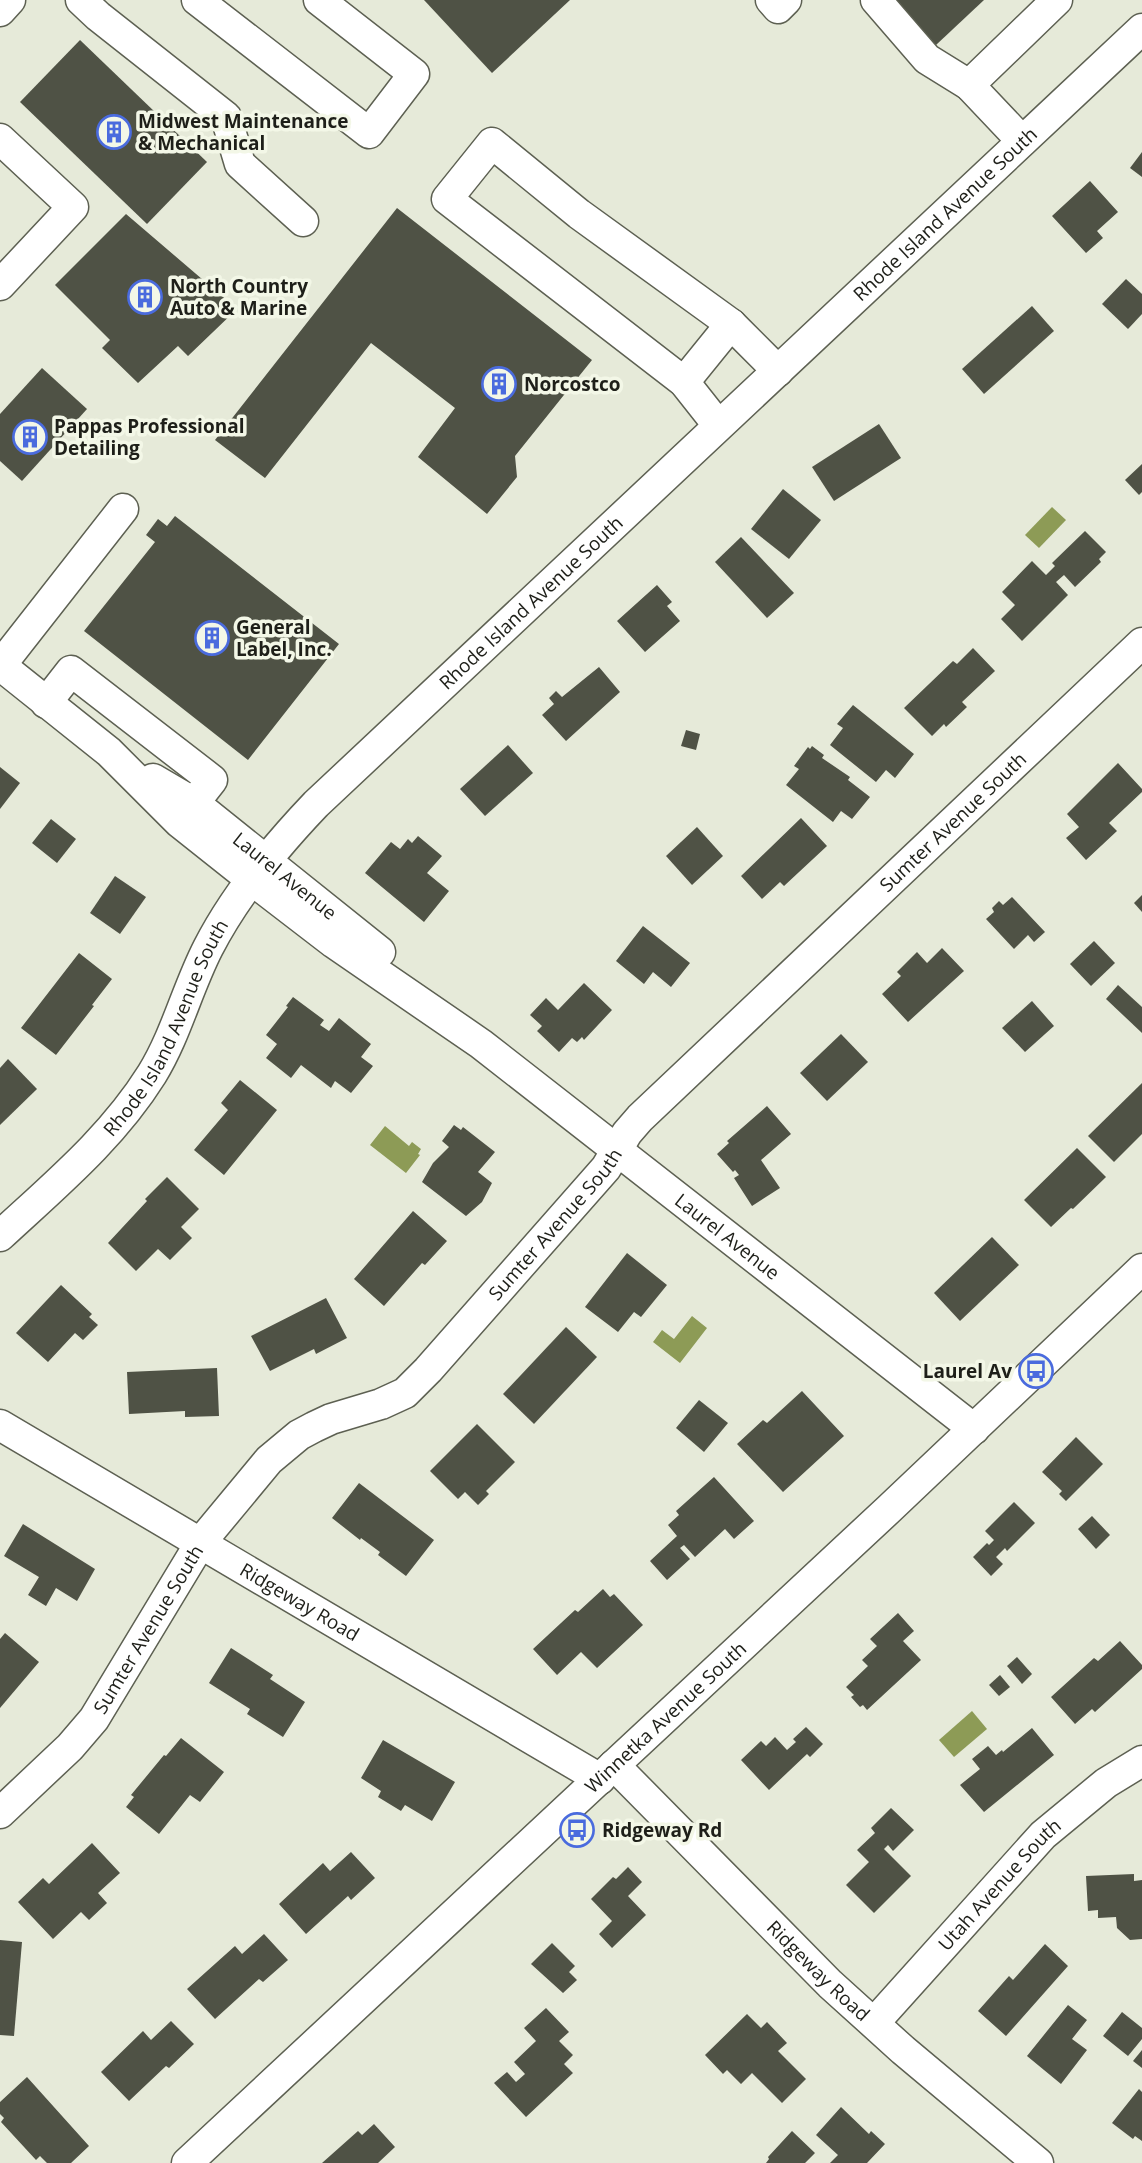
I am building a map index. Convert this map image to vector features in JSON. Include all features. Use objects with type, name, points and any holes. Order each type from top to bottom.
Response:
[{"type":"street","points":[[0,11],[10,0]]},
{"type":"street","points":[[80,0],[226,117],[240,164],[303,221]]},
{"type":"street","points":[[197,0],[369,132],[414,74],[319,0]]},
{"type":"street","points":[[771,0],[778,8],[786,0]]},
{"type":"street","points":[[876,0],[927,59],[969,85],[1022,141]]},
{"type":"street","points":[[969,85],[1057,0]]},
{"type":"street","name":"Rhode Island Avenue South","points":[[0,1236],[88,1154],[126,1112],[163,1054],[209,946],[259,870],[316,804],[1142,29]]},
{"type":"street","points":[[0,139],[73,207],[0,285]]},
{"type":"street","points":[[719,425],[684,382],[447,199],[492,143],[579,214],[731,324],[778,371]]},
{"type":"street","points":[[684,382],[731,324]]},
{"type":"street","points":[[0,666],[123,509]]},
{"type":"street","name":"Sumter Avenue South","points":[[0,1813],[70,1746],[94,1718],[201,1542],[269,1460],[299,1435],[331,1419],[382,1404],[405,1393],[606,1168],[616,1149],[640,1118],[1142,643]]},
{"type":"street","name":"Laurel Avenue","points":[[0,666],[109,752],[194,803],[334,943],[481,1044],[974,1429]]},
{"type":"street","points":[[46,703],[71,671],[212,780],[194,803]]},
{"type":"street","name":"Laurel Avenue","points":[[109,752],[179,822],[259,870]]},
{"type":"street","name":"Winnetka Avenue South","points":[[187,2163],[1142,1269]]},
{"type":"street","name":"Ridgeway Road","points":[[0,1425],[607,1772],[830,1984],[903,2050],[1038,2163]]},
{"type":"street","name":"Utah Avenue South","points":[[874,2023],[1043,1835],[1106,1783],[1142,1761]]},
{"type":"shaded area","points":[[1052,507],[1066,520],[1039,548],[1025,535]]},
{"type":"shaded area","points":[[385,1126],[409,1146],[412,1142],[421,1149],[418,1154],[420,1155],[406,1173],[370,1145]]},
{"type":"shaded area","points":[[692,1316],[707,1328],[680,1363],[653,1342],[662,1330],[674,1339]]},
{"type":"shaded area","points":[[972,1711],[987,1729],[954,1757],[939,1740]]},
{"type":"building","points":[[424,0],[570,0],[492,73]]},
{"type":"building","points":[[894,0],[984,0],[936,45]]},
{"type":"building","name":"Midwest Maintenance & Mechanical","points":[[80,40],[207,162],[147,224],[20,102]]},
{"type":"building","points":[[1142,152],[1142,177],[1130,168]]},
{"type":"building","points":[[1090,181],[1118,212],[1097,231],[1103,238],[1086,253],[1052,216]]},
{"type":"building","name":"Norcostco","points":[[397,208],[592,360],[515,456],[517,477],[487,514],[418,457],[455,408],[371,343],[265,478],[215,440]]},
{"type":"building","name":"North Country Auto & Marine","points":[[126,214],[237,309],[188,356],[178,346],[138,383],[102,348],[110,340],[55,285]]},
{"type":"building","points":[[1126,279],[1142,294],[1142,314],[1128,329],[1102,304]]},
{"type":"building","points":[[1032,306],[1054,331],[984,394],[962,369]]},
{"type":"building","name":"Pappas Professional Detailing","points":[[42,368],[87,409],[22,481],[0,461],[0,414]]},
{"type":"building","points":[[879,424],[901,458],[834,501],[812,467]]},
{"type":"building","points":[[1142,464],[1142,492],[1139,495],[1125,480]]},
{"type":"building","points":[[783,489],[821,520],[789,559],[751,529]]},
{"type":"building","name":"General Label, Inc.","points":[[175,516],[339,644],[248,760],[84,631],[155,542],[146,535],[158,519],[167,526]]},
{"type":"building","points":[[1085,531],[1106,552],[1099,559],[1101,562],[1075,587],[1064,575],[1056,582],[1068,595],[1022,641],[1001,619],[1015,605],[1002,592],[1032,561],[1046,575],[1055,566],[1052,563]]},
{"type":"building","points":[[741,537],[794,593],[767,618],[715,562]]},
{"type":"building","points":[[657,585],[672,602],[667,606],[680,621],[645,652],[617,621]]},
{"type":"building","points":[[973,648],[995,671],[962,702],[967,707],[932,736],[904,708],[953,661],[957,664]]},
{"type":"building","points":[[599,667],[620,692],[566,741],[542,715],[554,704],[549,698],[556,691],[562,697]]},
{"type":"building","points":[[853,705],[914,754],[895,778],[886,770],[876,782],[830,745],[843,728],[837,724]]},
{"type":"building","points":[[686,730],[700,734],[696,750],[681,746]]},
{"type":"building","points":[[508,745],[533,773],[485,816],[460,789]]},
{"type":"building","points":[[812,746],[824,755],[822,758],[850,777],[848,780],[870,797],[852,819],[841,811],[833,822],[786,785],[799,769],[794,766],[808,747],[810,749]]},
{"type":"building","points":[[1118,763],[1142,792],[1109,823],[1117,831],[1086,860],[1066,838],[1079,827],[1067,814]]},
{"type":"building","points":[[0,767],[20,783],[0,809]]},
{"type":"building","points":[[801,818],[827,846],[784,886],[780,882],[762,899],[741,876]]},
{"type":"building","points":[[51,819],[76,839],[57,863],[32,843]]},
{"type":"building","points":[[697,827],[723,856],[692,885],[666,856]]},
{"type":"building","points":[[418,836],[442,856],[427,873],[449,891],[424,922],[365,873],[391,842],[400,849],[408,839],[412,843]]},
{"type":"building","points":[[115,876],[146,897],[120,934],[90,913]]},
{"type":"building","points":[[1142,895],[1142,912],[1134,903]]},
{"type":"building","points":[[1012,897],[1045,932],[1034,942],[1028,935],[1014,949],[986,919],[994,912],[992,908],[999,901],[1003,905]]},
{"type":"building","points":[[643,926],[690,963],[671,987],[653,972],[644,984],[616,961]]},
{"type":"building","points":[[1094,941],[1115,963],[1091,986],[1070,964]]},
{"type":"building","points":[[942,948],[964,971],[908,1022],[882,994],[901,976],[897,972],[917,952],[927,963]]},
{"type":"building","points":[[79,953],[112,979],[56,1055],[21,1028]]},
{"type":"building","points":[[584,983],[612,1010],[584,1040],[582,1037],[577,1042],[572,1038],[559,1052],[537,1031],[542,1026],[530,1015],[546,998],[558,1010]]},
{"type":"building","points":[[1118,985],[1142,1007],[1142,1033],[1106,999]]},
{"type":"building","points":[[293,997],[324,1020],[320,1025],[329,1031],[339,1018],[371,1044],[361,1057],[373,1066],[351,1093],[335,1081],[331,1088],[301,1065],[291,1078],[266,1058],[277,1044],[266,1035]]},
{"type":"building","points":[[1032,1001],[1054,1026],[1025,1052],[1002,1028]]},
{"type":"building","points":[[841,1034],[868,1062],[827,1101],[800,1073]]},
{"type":"building","points":[[8,1059],[37,1089],[0,1125],[0,1068]]},
{"type":"building","points":[[240,1080],[277,1110],[224,1175],[194,1150],[228,1110],[221,1103]]},
{"type":"building","points":[[1142,1083],[1142,1134],[1114,1162],[1088,1136]]},
{"type":"building","points":[[767,1106],[791,1134],[761,1160],[780,1188],[752,1206],[734,1178],[739,1175],[717,1154],[729,1143],[727,1141]]},
{"type":"building","points":[[454,1125],[461,1130],[463,1127],[495,1152],[478,1172],[492,1183],[482,1202],[466,1216],[422,1182],[433,1163],[449,1147],[442,1141]]},
{"type":"building","points":[[1077,1148],[1106,1177],[1051,1227],[1024,1200]]},
{"type":"building","points":[[167,1177],[199,1209],[181,1227],[192,1238],[170,1260],[158,1249],[136,1271],[108,1243]]},
{"type":"building","points":[[413,1211],[447,1241],[425,1265],[422,1263],[384,1306],[354,1279]]},
{"type":"building","points":[[992,1237],[1019,1265],[960,1321],[934,1293]]},
{"type":"building","points":[[627,1253],[667,1285],[641,1317],[634,1312],[618,1332],[585,1307]]},
{"type":"building","points":[[61,1285],[92,1314],[89,1317],[98,1325],[83,1340],[75,1333],[48,1362],[16,1333]]},
{"type":"building","points":[[326,1298],[347,1338],[316,1354],[314,1349],[270,1371],[251,1336]]},
{"type":"building","points":[[566,1327],[597,1357],[534,1424],[503,1394]]},
{"type":"building","points":[[217,1368],[219,1416],[185,1417],[185,1411],[129,1414],[127,1372]]},
{"type":"building","points":[[802,1391],[844,1436],[783,1492],[737,1444],[763,1420],[767,1423]]},
{"type":"building","points":[[699,1400],[728,1423],[704,1452],[676,1428]]},
{"type":"building","points":[[477,1424],[515,1462],[486,1491],[489,1494],[478,1505],[465,1492],[458,1499],[430,1471]]},
{"type":"building","points":[[1076,1437],[1103,1464],[1066,1501],[1059,1494],[1062,1491],[1042,1472]]},
{"type":"building","points":[[714,1477],[754,1521],[734,1539],[725,1529],[695,1557],[684,1545],[680,1548],[690,1559],[667,1580],[650,1561],[677,1536],[668,1525],[679,1515],[676,1511]]},
{"type":"building","points":[[359,1483],[434,1540],[406,1576],[378,1555],[380,1552],[332,1518]]},
{"type":"building","points":[[1014,1502],[1035,1523],[1007,1551],[1005,1548],[996,1557],[1003,1564],[991,1576],[973,1557],[994,1540],[985,1531]]},
{"type":"building","points":[[1092,1516],[1110,1535],[1096,1549],[1078,1529]]},
{"type":"building","points":[[23,1524],[95,1569],[77,1601],[56,1588],[46,1606],[28,1595],[39,1577],[4,1556]]},
{"type":"building","points":[[603,1589],[610,1597],[614,1594],[643,1625],[597,1668],[581,1652],[557,1675],[533,1649],[575,1610],[578,1612]]},
{"type":"building","points":[[898,1613],[914,1631],[903,1641],[921,1660],[867,1710],[863,1705],[860,1707],[846,1687],[868,1666],[862,1660],[877,1646],[870,1639]]},
{"type":"building","points":[[5,1633],[39,1662],[0,1708],[0,1639]]},
{"type":"building","points":[[1120,1641],[1142,1665],[1142,1669],[1095,1712],[1092,1709],[1075,1724],[1051,1697],[1094,1658],[1098,1661]]},
{"type":"building","points":[[231,1648],[273,1675],[270,1679],[305,1702],[283,1737],[247,1714],[250,1709],[209,1683]]},
{"type":"building","points":[[1017,1657],[1032,1674],[1022,1684],[1007,1666]]},
{"type":"building","points":[[1000,1675],[1010,1687],[999,1696],[989,1685]]},
{"type":"building","points":[[806,1727],[823,1744],[810,1757],[807,1754],[769,1790],[741,1760],[761,1741],[766,1746],[775,1737],[787,1750],[796,1742],[793,1739]]},
{"type":"building","points":[[1032,1728],[1054,1755],[984,1812],[960,1785],[980,1769],[972,1759],[988,1746],[996,1755],[1002,1750],[1003,1752]]},
{"type":"building","points":[[181,1738],[224,1772],[200,1802],[190,1795],[159,1834],[126,1807],[134,1797],[131,1795]]},
{"type":"building","points":[[383,1740],[455,1782],[432,1821],[405,1805],[401,1811],[378,1797],[381,1791],[361,1778]]},
{"type":"building","points":[[891,1808],[914,1830],[893,1851],[888,1845],[884,1849],[911,1876],[874,1913],[846,1885],[869,1862],[857,1850],[875,1833],[871,1828]]},
{"type":"building","points":[[92,1843],[120,1873],[98,1893],[107,1903],[89,1920],[81,1912],[53,1939],[18,1902],[43,1878],[49,1884]]},
{"type":"building","points":[[351,1852],[375,1878],[351,1900],[348,1896],[306,1934],[279,1904],[323,1863],[330,1871]]},
{"type":"building","points":[[628,1867],[642,1882],[628,1896],[646,1915],[612,1948],[599,1934],[612,1921],[591,1899],[613,1877],[616,1879]]},
{"type":"building","points":[[1134,1874],[1134,1881],[1142,1880],[1142,1939],[1130,1940],[1117,1928],[1116,1917],[1098,1918],[1098,1910],[1088,1911],[1086,1876]]},
{"type":"building","points":[[264,1934],[288,1960],[263,1982],[259,1979],[215,2019],[187,1989],[235,1946],[242,1954]]},
{"type":"building","points":[[0,1940],[22,1942],[14,2036],[0,2035]]},
{"type":"building","points":[[552,1943],[575,1966],[569,1972],[577,1980],[563,1993],[531,1964]]},
{"type":"building","points":[[1045,1944],[1068,1966],[1006,2036],[978,2011],[1009,1976],[1013,1980]]},
{"type":"building","points":[[1068,2005],[1087,2020],[1072,2039],[1087,2050],[1061,2084],[1027,2056]]},
{"type":"building","points":[[546,2008],[569,2032],[559,2041],[573,2055],[564,2064],[573,2073],[526,2117],[494,2083],[507,2072],[516,2082],[525,2074],[514,2062],[536,2041],[524,2028]]},
{"type":"building","points":[[1122,2012],[1142,2028],[1142,2039],[1128,2056],[1103,2036]]},
{"type":"building","points":[[747,2014],[761,2028],[767,2022],[787,2043],[778,2051],[806,2079],[782,2103],[752,2073],[741,2084],[727,2070],[723,2074],[705,2055]]},
{"type":"building","points":[[171,2021],[194,2044],[129,2101],[101,2072],[143,2031],[151,2040]]},
{"type":"building","points":[[1142,2050],[1142,2068],[1133,2061]]},
{"type":"building","points":[[27,2077],[89,2146],[71,2163],[47,2163],[40,2156],[36,2160],[1,2122],[4,2118],[0,2114],[0,2102]]},
{"type":"building","points":[[1139,2089],[1142,2092],[1142,2141],[1135,2136],[1133,2139],[1112,2123]]},
{"type":"building","points":[[841,2107],[869,2134],[871,2131],[885,2144],[867,2163],[830,2163],[838,2155],[816,2135]]},
{"type":"building","points":[[374,2124],[395,2147],[378,2163],[322,2163],[358,2131],[362,2135]]},
{"type":"building","points":[[792,2131],[815,2153],[805,2163],[766,2163],[768,2157]]},
{"type":"place","name":"Midwest Maintenance & Mechanical","points":[[114,132]]},
{"type":"place","name":"North Country Auto & Marine","points":[[145,297]]},
{"type":"place","name":"Norcostco","points":[[499,384]]},
{"type":"place","name":"Pappas Professional Detailing","points":[[30,437]]},
{"type":"place","name":"General Label, Inc.","points":[[212,638]]},
{"type":"place","name":"Laurel Av","points":[[1036,1371]]},
{"type":"place","name":"Ridgeway Rd","points":[[577,1830]]}]
